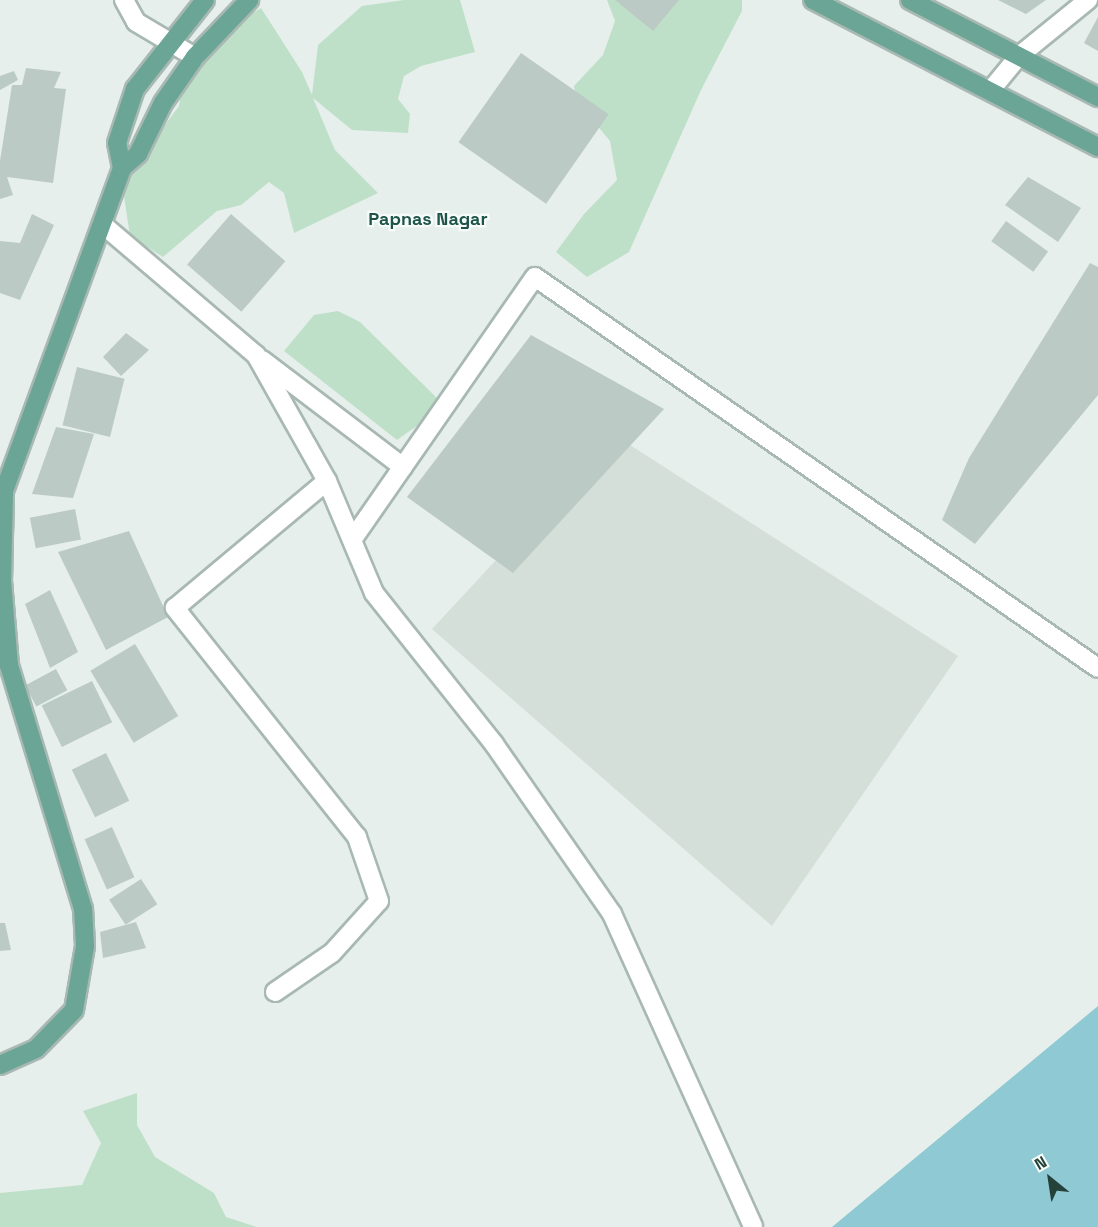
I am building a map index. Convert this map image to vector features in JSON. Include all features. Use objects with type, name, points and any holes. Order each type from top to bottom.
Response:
[{"type":"main road","points":[[122,168],[117,143],[135,89],[205,0]]},
{"type":"main road","points":[[0,1065],[36,1049],[74,1010],[85,946],[83,909],[9,666],[2,581],[4,491],[122,168],[138,154],[163,103],[195,57],[248,0]]},
{"type":"main road","points":[[813,0],[1098,147]]},
{"type":"main road","points":[[910,0],[1098,97]]},
{"type":"street","points":[[124,0],[136,22],[195,57]]},
{"type":"street","points":[[990,91],[1019,56],[1088,0]]},
{"type":"street","points":[[102,224],[256,355],[403,467]]},
{"type":"street","points":[[352,540],[536,277],[1098,668]]},
{"type":"street","points":[[256,355],[327,481],[374,593],[494,744],[612,914],[753,1227]]},
{"type":"street","points":[[275,992],[332,952],[379,901],[357,837],[175,608],[327,481]]},
{"type":"shaded area","points":[[613,434],[958,656],[772,926],[432,629]]},
{"type":"green space","points":[[404,0],[460,0],[475,52],[421,66],[404,76],[398,99],[410,114],[408,133],[352,130],[313,98],[335,150],[378,193],[294,233],[284,193],[269,182],[241,205],[217,211],[163,257],[130,236],[122,183],[179,106],[182,86],[229,27],[261,8],[302,72],[312,95],[318,45],[362,6]]},
{"type":"green space","points":[[607,0],[742,0],[742,11],[701,90],[629,252],[587,277],[556,252],[584,214],[617,180],[610,141],[576,100],[574,86],[603,55],[615,21]]},
{"type":"green space","points":[[338,311],[360,322],[445,406],[397,440],[284,351],[314,315]]},
{"type":"green space","points":[[137,1093],[137,1125],[155,1157],[214,1193],[226,1217],[257,1227],[0,1227],[0,1193],[82,1185],[101,1143],[83,1111]]},
{"type":"water","points":[[1098,1006],[1098,1227],[832,1227]]},
{"type":"building","points":[[615,0],[679,0],[653,31]]},
{"type":"building","points":[[998,0],[1046,0],[1026,14]]},
{"type":"building","points":[[1098,17],[1098,51],[1084,43]]},
{"type":"building","points":[[521,53],[609,114],[546,204],[458,142]]},
{"type":"building","points":[[26,68],[61,72],[54,88],[66,89],[53,183],[7,177],[13,195],[0,199],[0,161],[12,85],[22,85]]},
{"type":"building","points":[[14,71],[18,80],[0,90],[0,76]]},
{"type":"building","points":[[1028,177],[1081,208],[1058,242],[1005,205]]},
{"type":"building","points":[[32,214],[54,225],[20,300],[0,293],[0,241],[20,243]]},
{"type":"building","points":[[231,214],[285,261],[241,312],[187,265]]},
{"type":"building","points":[[1006,221],[1048,252],[1033,272],[991,241]]},
{"type":"building","points":[[1090,263],[1098,267],[1098,395],[975,544],[942,520],[969,458]]},
{"type":"building","points":[[126,333],[149,350],[121,376],[103,357]]},
{"type":"building","points":[[531,335],[664,409],[513,573],[407,497]]},
{"type":"building","points":[[77,367],[125,379],[110,437],[62,425]]},
{"type":"building","points":[[56,427],[94,434],[73,498],[32,494]]},
{"type":"building","points":[[75,509],[81,539],[36,548],[30,518]]},
{"type":"building","points":[[129,531],[168,617],[106,650],[58,552]]},
{"type":"building","points":[[50,590],[78,652],[50,668],[25,604]]},
{"type":"building","points":[[135,644],[178,716],[134,743],[90,671]]},
{"type":"building","points":[[56,669],[67,690],[36,707],[25,685]]},
{"type":"building","points":[[92,681],[112,722],[62,747],[42,706]]},
{"type":"building","points":[[106,753],[129,801],[95,817],[72,770]]},
{"type":"building","points":[[112,827],[134,877],[107,889],[85,839]]},
{"type":"building","points":[[141,879],[157,904],[125,925],[109,900]]},
{"type":"building","points":[[136,922],[146,948],[103,958],[100,932]]},
{"type":"building","points":[[0,923],[5,923],[11,950],[0,951]]},
{"type":"district","name":"Papnas Nagar","points":[[428,219]]}]
